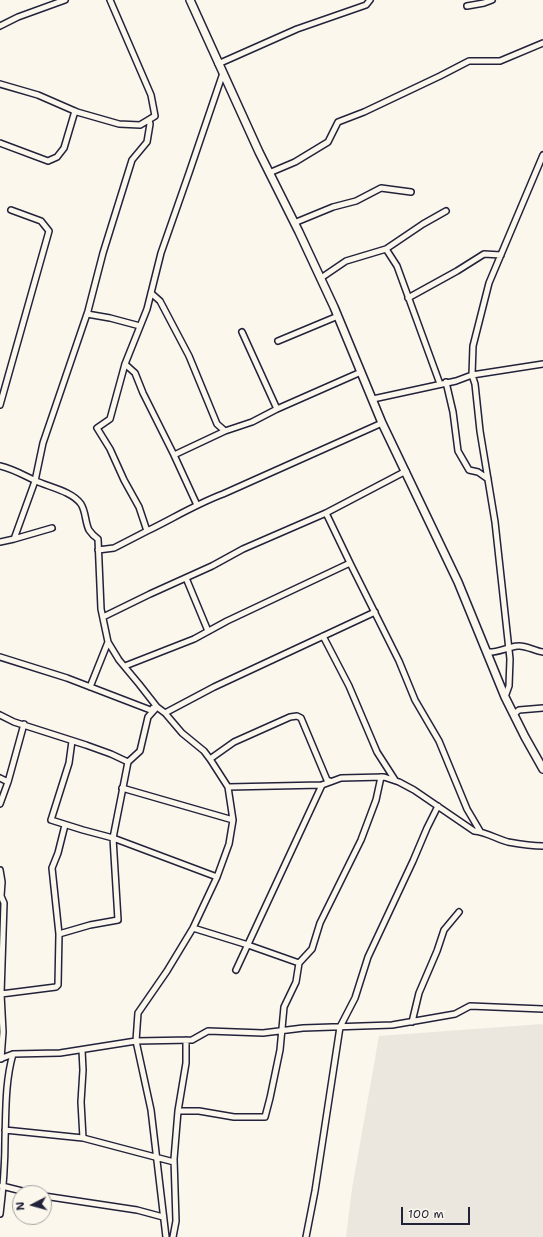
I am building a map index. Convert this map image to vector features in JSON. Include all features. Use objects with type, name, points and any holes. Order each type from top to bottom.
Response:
[{"type":"street","points":[[0,26],[18,17],[65,0]]},
{"type":"street","points":[[0,84],[38,95],[75,111],[119,124],[140,125],[155,116],[151,95],[110,0]]},
{"type":"street","points":[[190,0],[269,173],[321,278],[382,423],[458,582],[505,697],[543,769]]},
{"type":"street","points":[[218,64],[298,29],[366,5],[370,0]]},
{"type":"street","points":[[467,6],[492,0]]},
{"type":"street","points":[[269,173],[295,162],[328,142],[338,122],[364,112],[469,61],[500,60],[543,43]]},
{"type":"street","points":[[147,531],[139,507],[124,480],[110,449],[97,428],[110,419],[125,364],[147,309],[161,253],[190,174],[223,73]]},
{"type":"street","points":[[0,143],[48,161],[57,157],[64,148],[75,111]]},
{"type":"street","points":[[14,539],[36,481],[43,443],[87,314],[103,253],[132,160],[147,142],[150,124],[149,120]]},
{"type":"street","points":[[505,697],[509,686],[509,648],[496,529],[480,431],[475,384],[472,375],[473,346],[489,283],[543,155]]},
{"type":"street","points":[[294,223],[333,207],[356,201],[381,188],[411,192]]},
{"type":"street","points":[[0,405],[49,231],[41,221],[11,210]]},
{"type":"street","points":[[321,278],[346,261],[386,249],[423,224],[446,211]]},
{"type":"street","points":[[386,249],[398,266],[408,298],[440,384]]},
{"type":"street","points":[[408,298],[484,254],[501,255]]},
{"type":"street","points":[[151,293],[160,301],[189,356],[217,424],[225,431]]},
{"type":"street","points":[[87,314],[140,326]]},
{"type":"street","points":[[278,341],[338,316]]},
{"type":"street","points":[[242,332],[277,409]]},
{"type":"street","points":[[125,364],[135,373],[143,393],[197,505]]},
{"type":"street","points":[[373,399],[440,384],[472,375],[543,364]]},
{"type":"street","points":[[174,455],[225,431],[252,422],[277,409],[361,372]]},
{"type":"street","points":[[446,382],[453,412],[458,450],[469,470],[478,472],[488,479]]},
{"type":"street","points":[[98,550],[114,548],[197,505],[382,423]]},
{"type":"street","points":[[0,466],[11,469],[72,496],[80,503],[85,512],[89,531],[98,539],[101,609],[108,642],[152,701],[155,709]]},
{"type":"street","points":[[103,617],[212,566],[243,549],[326,513],[406,471]]},
{"type":"street","points":[[326,513],[399,661],[415,700],[439,741],[467,809],[480,831]]},
{"type":"street","points":[[0,542],[52,528]]},
{"type":"street","points":[[125,666],[194,638],[350,563]]},
{"type":"street","points":[[186,578],[208,631]]},
{"type":"street","points":[[165,713],[214,687],[375,612]]},
{"type":"street","points":[[323,636],[349,686],[377,752],[396,780]]},
{"type":"street","points":[[90,687],[108,642]]},
{"type":"street","points":[[487,652],[498,652],[519,646],[525,646],[532,650],[543,652]]},
{"type":"street","points":[[0,657],[67,678],[165,713],[182,733],[204,751],[228,787],[233,820],[229,844],[217,877],[193,928],[167,971],[138,1013],[136,1041],[151,1110],[166,1237]]},
{"type":"street","points":[[514,714],[519,710],[543,708]]},
{"type":"street","points":[[59,934],[90,925],[118,920],[113,838],[128,762],[140,751],[148,716],[155,709]]},
{"type":"street","points":[[0,715],[111,754],[128,762]]},
{"type":"street","points":[[210,759],[234,742],[290,717],[297,716],[301,718],[327,780],[330,781]]},
{"type":"street","points":[[0,804],[8,782],[24,724]]},
{"type":"street","points":[[72,741],[69,762],[51,820],[113,838],[217,877]]},
{"type":"street","points":[[228,787],[322,784],[341,778],[381,777],[396,780],[414,790],[474,831],[480,831],[508,842],[543,846]]},
{"type":"street","points":[[178,1111],[199,1111],[234,1117],[265,1117],[277,1064],[284,1006],[296,982],[299,963],[312,949],[320,923],[361,840],[376,800],[381,777]]},
{"type":"street","points":[[0,778],[8,782]]},
{"type":"street","points":[[236,970],[322,784]]},
{"type":"street","points":[[122,788],[233,820]]},
{"type":"street","points":[[306,1237],[316,1183],[340,1027],[355,998],[368,957],[438,806]]},
{"type":"street","points":[[1,994],[56,987],[58,985],[59,934],[55,882],[52,868],[58,853],[65,825]]},
{"type":"street","points":[[0,870],[2,882],[1,896],[4,903],[1,994],[3,1032],[1,1059],[13,1054],[60,1053],[136,1041],[192,1040],[208,1031],[263,1032],[392,1025],[455,1014],[470,1006],[543,1009]]},
{"type":"street","points":[[412,1022],[419,993],[437,952],[444,930],[459,912]]},
{"type":"street","points":[[193,928],[299,963]]},
{"type":"street","points":[[0,934],[4,938]]},
{"type":"street","points":[[173,1237],[176,1221],[174,1162],[178,1111],[186,1063],[186,1040]]},
{"type":"street","points":[[82,1050],[83,1070],[81,1102],[83,1138]]},
{"type":"street","points":[[0,1214],[3,1130],[9,1067],[13,1054]]},
{"type":"street","points":[[3,1130],[83,1138],[174,1162]]},
{"type":"street","points":[[2,1186],[12,1188]]},
{"type":"street","points":[[52,1197],[137,1210],[163,1217]]},
{"type":"shaded area","points":[[542,1024],[543,1237],[346,1237],[352,1189],[379,1036]]}]
